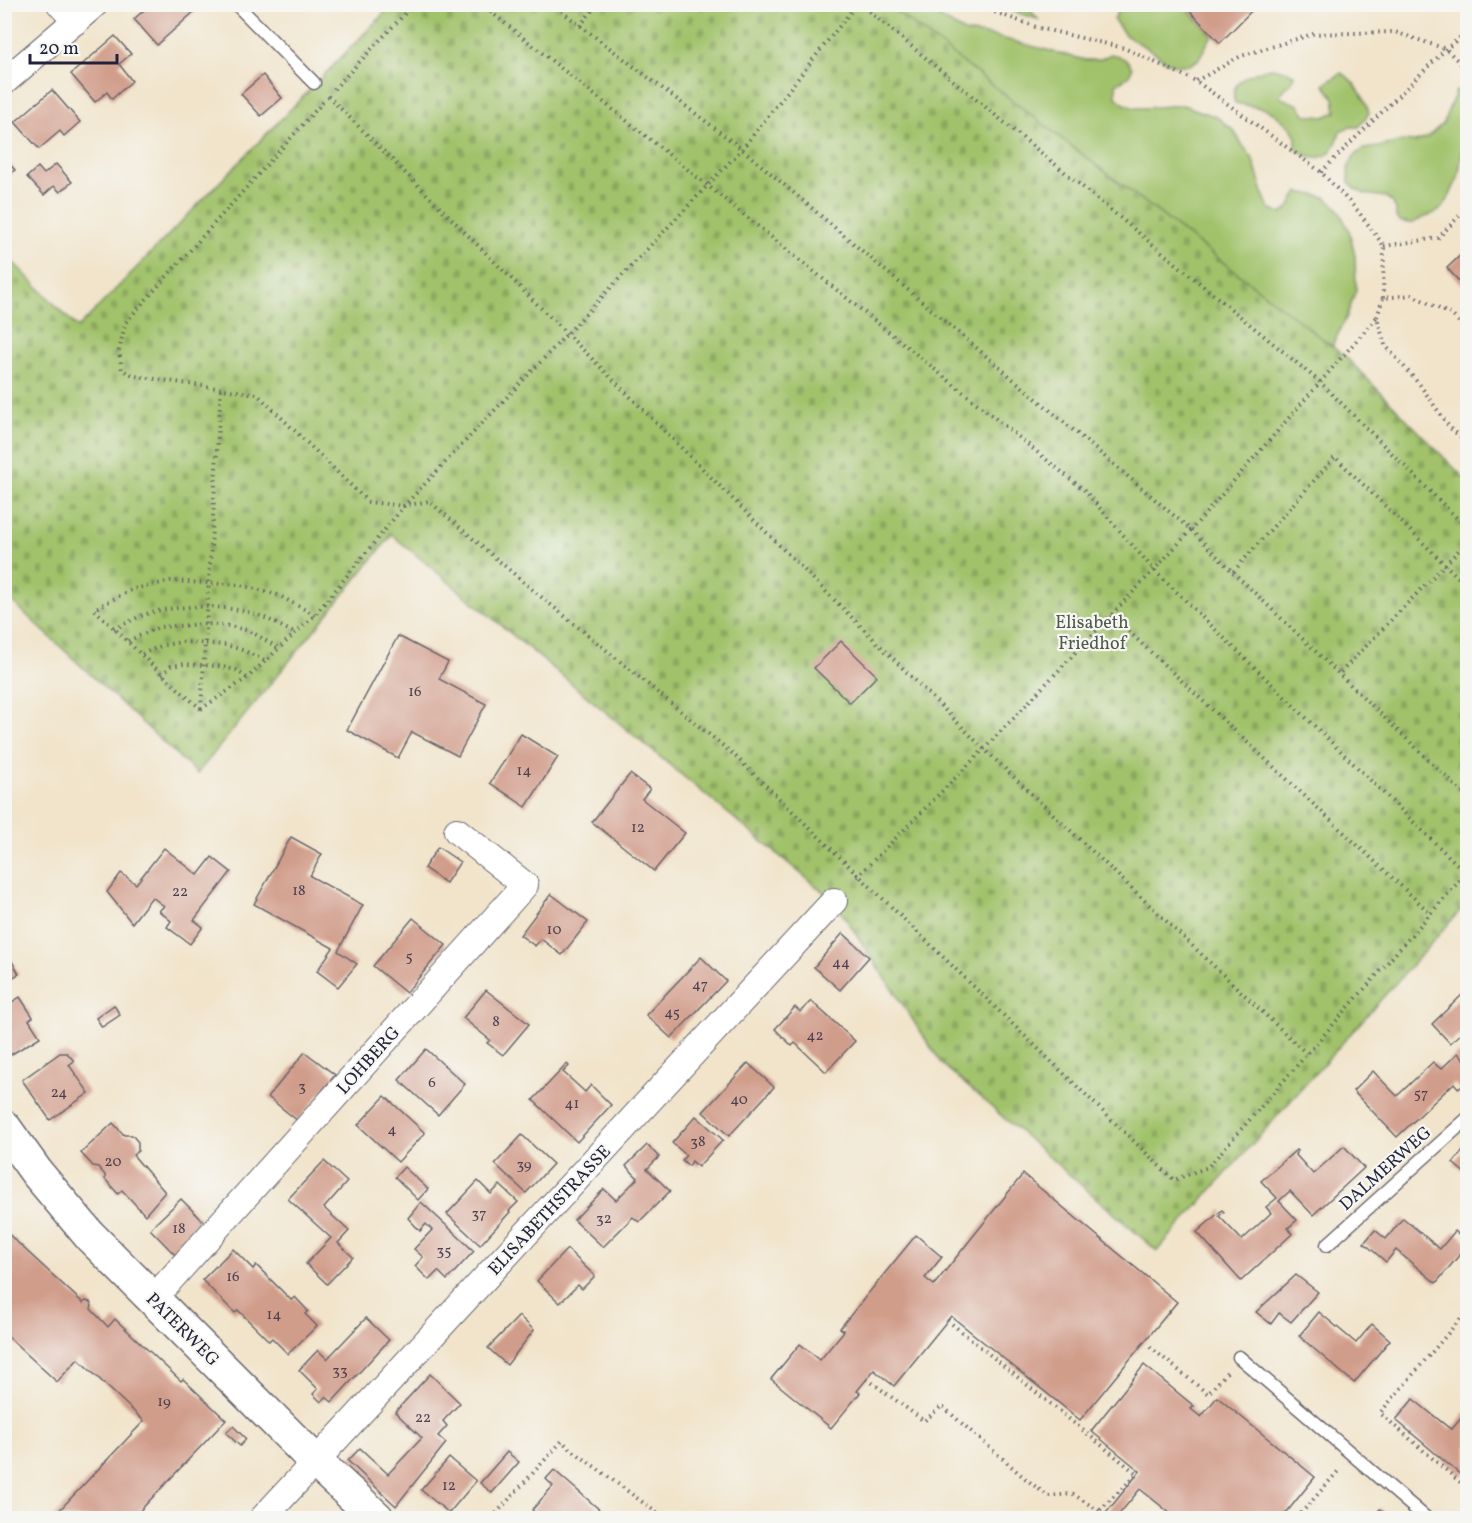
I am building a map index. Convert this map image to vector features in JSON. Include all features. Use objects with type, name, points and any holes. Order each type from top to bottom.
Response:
[{"type":"street","points":[[4,82],[68,13],[95,4]]},
{"type":"street","name":"LOHBERG","points":[[153,1299],[525,885],[457,831]]},
{"type":"street","name":"ELISABETHSTRASSE","points":[[263,1518],[834,902]]},
{"type":"street","name":"PATERWEG","points":[[4,1127],[37,1173],[90,1236],[316,1462],[377,1518]]},
{"type":"lane","points":[[236,4],[314,83]]},
{"type":"lane","name":"DALMERWEG","points":[[1327,1245],[1467,1118]]},
{"type":"lane","points":[[1239,1357],[1426,1518]]},
{"type":"path","points":[[414,4],[328,96],[125,323],[119,351],[122,370],[135,376],[257,394],[368,502],[404,506],[429,501],[733,754],[1173,1180],[1208,1167],[1467,873],[1154,570],[1084,490],[481,4]]},
{"type":"path","points":[[552,4],[742,149],[1191,530],[1467,798]]},
{"type":"path","points":[[580,26],[597,4]]},
{"type":"path","points":[[201,709],[246,678],[315,615],[404,506],[742,149],[858,4],[1320,382],[1467,528],[1467,539],[1461,548],[1339,674]]},
{"type":"path","points":[[834,902],[984,750],[1191,530],[1377,317],[1383,298],[1384,246],[1358,211],[1321,172],[1196,81],[1124,48],[1039,28],[972,4]]},
{"type":"path","points":[[1321,172],[1467,31]]},
{"type":"path","points":[[1196,81],[1241,56],[1314,34],[1395,32],[1446,49],[1467,71]]},
{"type":"path","points":[[314,83],[984,750],[1307,1054]]},
{"type":"path","points":[[1384,246],[1438,237],[1467,207]]},
{"type":"path","points":[[1383,298],[1412,295],[1452,315],[1467,331]]},
{"type":"path","points":[[1377,317],[1385,345],[1419,385],[1450,428],[1467,443]]},
{"type":"path","points":[[201,709],[221,388]]},
{"type":"path","points":[[1233,572],[1335,457],[1467,587]]},
{"type":"path","points":[[201,709],[94,609],[133,589],[171,582],[209,583],[241,585],[278,595],[315,615]]},
{"type":"path","points":[[114,628],[150,612],[176,607],[207,608],[236,609],[261,616],[296,634]]},
{"type":"path","points":[[1111,615],[1430,913]]},
{"type":"path","points":[[128,641],[159,627],[206,624],[250,631],[280,649]]},
{"type":"path","points":[[142,654],[163,645],[183,642],[226,645],[265,661]]},
{"type":"path","points":[[162,675],[171,666],[184,664],[218,666],[236,670],[246,678]]},
{"type":"path","points":[[1467,1310],[1380,1413],[1467,1489]]},
{"type":"path","points":[[952,1324],[1137,1474],[1092,1518]]},
{"type":"path","points":[[1150,1347],[1208,1394],[1239,1357]]},
{"type":"path","points":[[867,1379],[924,1421],[942,1406],[1048,1496],[1073,1494],[1099,1511]]},
{"type":"path","points":[[492,1518],[562,1441],[664,1518]]},
{"type":"path","points":[[1298,1518],[1353,1455]]},
{"type":"green space","name":"Elisabeth Friedhof","points":[[392,5],[888,5],[1343,354],[1467,481],[1467,903],[1157,1251],[942,1064],[834,901],[392,535],[197,774],[5,595],[4,253],[78,328]]},
{"type":"green space","points":[[888,5],[920,5],[964,32],[993,36],[1085,60],[1099,60],[1111,54],[1121,57],[1129,63],[1132,69],[1128,77],[1116,84],[1116,97],[1134,108],[1183,105],[1217,117],[1234,131],[1252,157],[1269,208],[1281,214],[1285,212],[1298,192],[1325,197],[1337,207],[1349,230],[1355,256],[1356,290],[1347,316],[1332,346]]},
{"type":"green space","points":[[991,5],[1026,5],[1038,19]]},
{"type":"green space","points":[[1120,5],[1183,5],[1212,35],[1198,60],[1189,65],[1175,65],[1125,35],[1114,20]]},
{"type":"green space","points":[[1270,68],[1285,70],[1295,75],[1279,97],[1299,105],[1306,115],[1324,117],[1336,112],[1334,98],[1324,84],[1342,73],[1359,90],[1369,113],[1359,127],[1350,127],[1340,131],[1329,153],[1318,158],[1304,154],[1296,149],[1296,137],[1291,128],[1275,114],[1266,109],[1235,103],[1234,95],[1238,83],[1249,75]]},
{"type":"green space","points":[[1468,88],[1467,145],[1462,154],[1458,178],[1447,201],[1439,211],[1412,223],[1401,222],[1396,218],[1393,203],[1386,197],[1365,194],[1355,189],[1349,182],[1348,169],[1354,156],[1364,149],[1402,141],[1415,142],[1427,138],[1443,123],[1456,91]]},
{"type":"building","points":[[151,4],[191,4],[196,10],[157,45],[134,19]]},
{"type":"building","points":[[1183,4],[1258,4],[1220,43]]},
{"type":"building","points":[[115,36],[131,54],[119,64],[132,81],[112,99],[107,92],[95,102],[71,74]]},
{"type":"building","points":[[263,75],[282,98],[261,116],[241,94]]},
{"type":"building","points":[[52,90],[80,122],[64,136],[60,131],[39,149],[15,122]]},
{"type":"building","points":[[4,158],[15,170],[4,179]]},
{"type":"building","points":[[56,164],[72,182],[60,192],[54,186],[44,195],[27,177],[38,167],[44,174]]},
{"type":"building","points":[[1467,249],[1467,290],[1447,268]]},
{"type":"building","points":[[398,636],[448,662],[439,679],[486,704],[458,756],[412,732],[398,758],[347,730]]},
{"type":"building","points":[[841,641],[877,676],[850,703],[814,668]]},
{"type":"building","points":[[521,734],[558,757],[526,807],[490,783]]},
{"type":"building","points":[[630,774],[650,789],[642,799],[685,833],[654,871],[592,822]]},
{"type":"building","points":[[291,837],[322,854],[310,876],[363,905],[338,951],[357,964],[338,987],[317,971],[333,948],[254,904]]},
{"type":"building","points":[[438,847],[460,862],[446,883],[424,868]]},
{"type":"building","points":[[164,848],[198,875],[212,857],[231,872],[194,920],[203,927],[190,944],[167,927],[171,921],[159,911],[164,906],[152,897],[132,923],[107,892],[121,873],[136,884]]},
{"type":"building","points":[[551,894],[588,922],[562,955],[541,939],[535,946],[520,935]]},
{"type":"building","points":[[413,918],[446,945],[406,993],[373,966]]},
{"type":"building","points":[[843,933],[869,957],[840,990],[814,967]]},
{"type":"building","points":[[4,947],[19,974],[4,982]]},
{"type":"building","points":[[701,957],[726,981],[671,1038],[646,1015]]},
{"type":"building","points":[[486,990],[529,1024],[503,1055],[487,1043],[490,1040],[463,1018]]},
{"type":"building","points":[[1464,993],[1466,995],[1463,997],[1467,1001],[1467,1042],[1461,1034],[1450,1043],[1432,1024]]},
{"type":"building","points":[[20,997],[33,1017],[29,1020],[40,1037],[7,1057],[4,1054],[4,1007]]},
{"type":"building","points":[[811,1001],[855,1041],[826,1072],[795,1043],[792,1046],[775,1029],[795,1007],[800,1012]]},
{"type":"building","points":[[114,1005],[120,1015],[102,1027],[96,1018]]},
{"type":"building","points":[[426,1049],[465,1084],[438,1115],[399,1080]]},
{"type":"building","points":[[305,1052],[335,1075],[298,1121],[268,1097]]},
{"type":"building","points":[[60,1053],[67,1053],[74,1061],[69,1065],[89,1093],[50,1120],[22,1080]]},
{"type":"building","points":[[1458,1053],[1467,1063],[1467,1081],[1459,1089],[1454,1083],[1397,1137],[1353,1091],[1373,1071],[1397,1096],[1433,1062],[1441,1069]]},
{"type":"building","points":[[748,1063],[774,1087],[729,1136],[703,1112]]},
{"type":"building","points":[[567,1064],[569,1066],[563,1072],[585,1092],[591,1085],[611,1105],[577,1142],[533,1100]]},
{"type":"building","points":[[385,1096],[425,1133],[398,1162],[358,1125]]},
{"type":"building","points":[[696,1116],[723,1140],[698,1167],[692,1161],[689,1166],[682,1160],[686,1155],[672,1143]]},
{"type":"building","points":[[113,1123],[124,1135],[132,1135],[138,1142],[138,1151],[133,1155],[165,1192],[145,1215],[122,1190],[118,1194],[98,1167],[93,1166],[81,1153]]},
{"type":"building","points":[[522,1135],[553,1164],[526,1193],[495,1164]]},
{"type":"building","points":[[647,1145],[659,1157],[647,1169],[670,1191],[639,1222],[633,1217],[603,1247],[574,1220],[604,1189],[616,1200],[638,1178],[626,1166]]},
{"type":"building","points":[[1344,1146],[1364,1168],[1313,1215],[1290,1191],[1279,1201],[1297,1220],[1288,1228],[1292,1234],[1241,1281],[1197,1232],[1222,1210],[1224,1212],[1219,1216],[1242,1240],[1271,1213],[1266,1207],[1277,1198],[1261,1181],[1296,1150],[1298,1151],[1295,1154],[1313,1174]]},
{"type":"building","points":[[1467,1146],[1467,1175],[1453,1163]]},
{"type":"building","points":[[324,1161],[347,1182],[324,1208],[349,1231],[338,1243],[353,1257],[327,1284],[306,1264],[331,1238],[288,1199]]},
{"type":"building","points":[[404,1167],[428,1189],[418,1200],[395,1177]]},
{"type":"building","points":[[1023,1174],[1177,1302],[1080,1420],[951,1316],[894,1386],[874,1370],[857,1391],[860,1393],[831,1428],[771,1379],[800,1344],[820,1360],[844,1331],[840,1328],[916,1235],[942,1257],[925,1278],[934,1285]]},
{"type":"building","points":[[478,1181],[491,1194],[500,1185],[518,1202],[480,1245],[447,1214]]},
{"type":"building","points":[[181,1199],[208,1226],[178,1258],[150,1229]]},
{"type":"building","points":[[421,1202],[474,1251],[447,1280],[438,1271],[429,1280],[415,1266],[423,1257],[414,1249],[432,1230],[426,1224],[420,1231],[408,1218]]},
{"type":"building","points":[[1403,1218],[1440,1249],[1455,1231],[1467,1241],[1467,1246],[1436,1283],[1396,1250],[1386,1262],[1364,1243],[1375,1230],[1386,1239]]},
{"type":"building","points":[[4,1230],[83,1303],[90,1302],[91,1309],[108,1327],[115,1319],[226,1420],[133,1518],[52,1518],[144,1421],[78,1359],[57,1382],[4,1333]]},
{"type":"building","points":[[233,1249],[253,1269],[256,1265],[291,1300],[295,1297],[308,1311],[305,1314],[317,1326],[288,1354],[272,1338],[269,1341],[238,1310],[235,1313],[202,1280]]},
{"type":"building","points":[[567,1249],[595,1276],[582,1289],[578,1285],[560,1303],[537,1281]]},
{"type":"building","points":[[1296,1275],[1318,1292],[1291,1322],[1279,1313],[1271,1324],[1256,1312]]},
{"type":"building","points":[[1319,1312],[1356,1343],[1372,1324],[1390,1340],[1354,1383],[1299,1336]]},
{"type":"building","points":[[519,1316],[534,1330],[507,1365],[488,1348]]},
{"type":"building","points":[[366,1318],[389,1340],[332,1402],[326,1397],[321,1402],[313,1394],[318,1389],[299,1370],[318,1350],[327,1359]]},
{"type":"building","points":[[1144,1365],[1194,1406],[1191,1409],[1201,1417],[1217,1397],[1315,1477],[1282,1518],[1176,1518],[1140,1489],[1116,1518],[1102,1518],[1140,1471],[1091,1431]]},
{"type":"building","points":[[430,1374],[460,1403],[443,1421],[447,1426],[438,1436],[446,1443],[396,1506],[348,1461],[360,1448],[388,1474],[422,1438],[395,1412]]},
{"type":"building","points":[[1413,1399],[1452,1429],[1467,1411],[1467,1470],[1462,1476],[1396,1420]]},
{"type":"building","points":[[233,1426],[246,1439],[240,1446],[226,1433]]},
{"type":"building","points":[[507,1452],[519,1462],[492,1493],[480,1483]]},
{"type":"building","points":[[449,1458],[476,1481],[449,1513],[421,1490]]},
{"type":"building","points":[[554,1470],[609,1518],[541,1518],[532,1510],[553,1486],[546,1479]]},
{"type":"building","points":[[1380,1509],[1391,1518],[1372,1518]]}]
